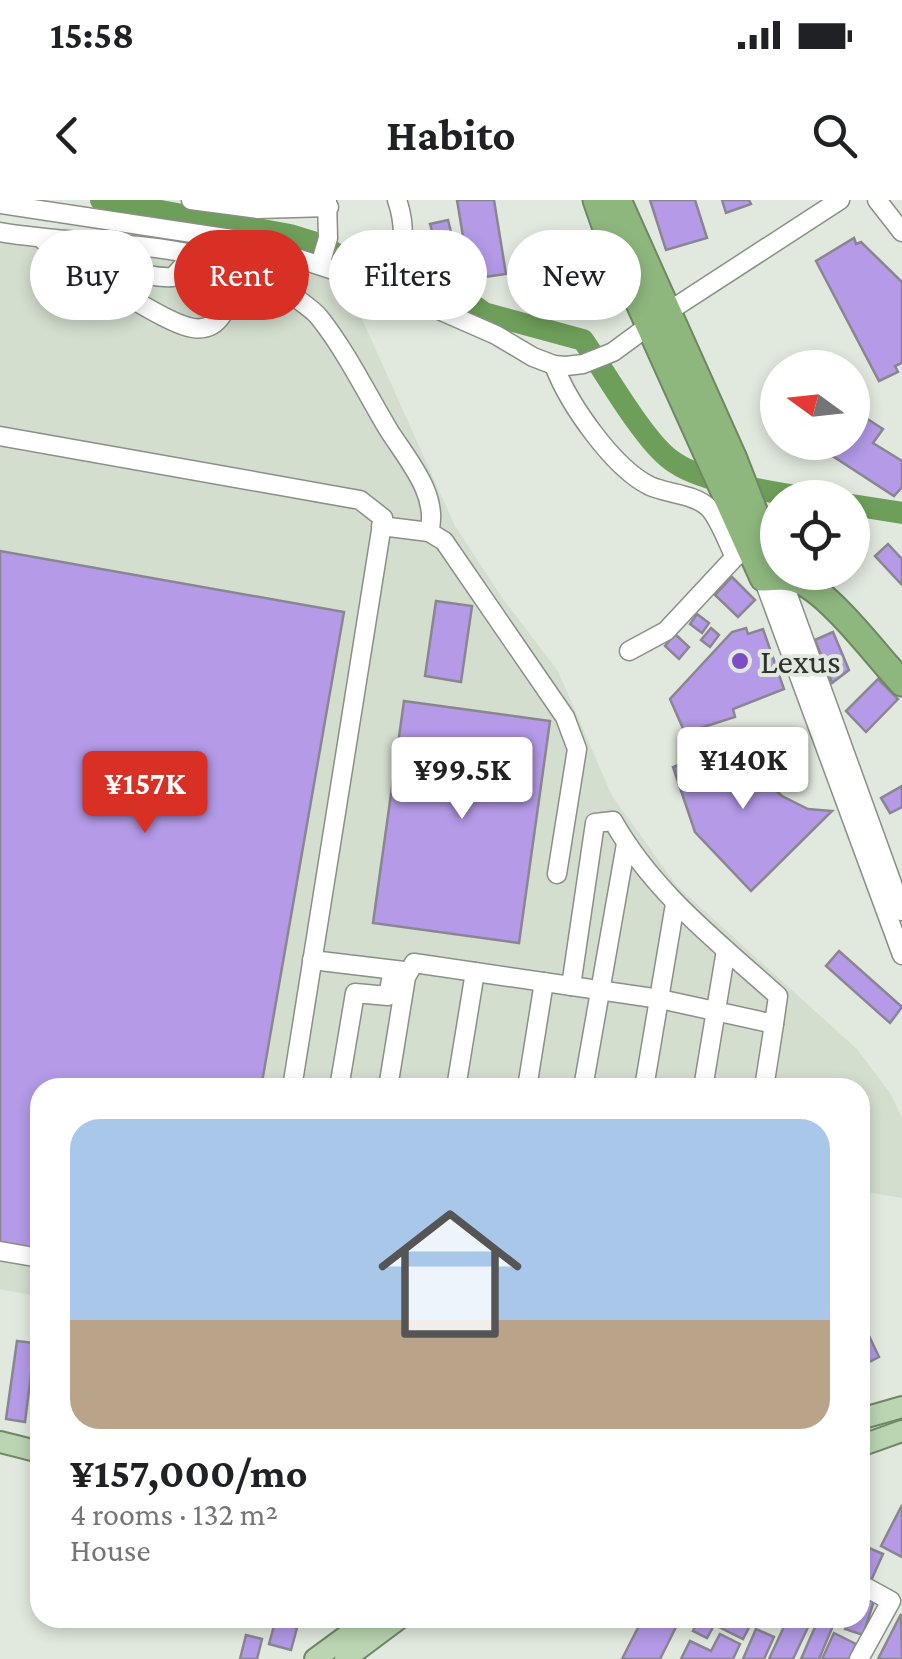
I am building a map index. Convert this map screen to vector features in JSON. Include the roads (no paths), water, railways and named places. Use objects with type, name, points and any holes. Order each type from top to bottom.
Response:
[{"type":"highway","points":[[596,200],[609,237],[658,318]]},
{"type":"highway","points":[[618,200],[658,318],[760,541]]},
{"type":"highway","points":[[741,501],[743,551],[760,563]]},
{"type":"highway","points":[[815,590],[902,683]]},
{"type":"main road","points":[[870,1416],[902,1406]]},
{"type":"main road","points":[[870,1443],[902,1432]]},
{"type":"main road","points":[[0,1442],[30,1450]]},
{"type":"main road","points":[[315,1659],[357,1628]]},
{"type":"main road","points":[[345,1659],[387,1628]]},
{"type":"street","points":[[191,200],[258,209],[328,204],[324,252]]},
{"type":"street","points":[[397,200],[403,230]]},
{"type":"street","points":[[462,320],[496,335],[532,358],[560,365],[583,364],[613,352],[658,318],[840,200]]},
{"type":"street","points":[[878,200],[902,232]]},
{"type":"street","points":[[0,204],[329,255]]},
{"type":"street","points":[[0,232],[30,238]]},
{"type":"street","points":[[309,308],[318,315],[421,482],[432,513],[429,532]]},
{"type":"street","points":[[179,320],[197,328],[214,325],[218,320]]},
{"type":"street","points":[[560,365],[560,383],[615,460],[652,487],[700,502],[743,551],[666,631],[630,652]]},
{"type":"street","points":[[0,436],[360,500],[382,518],[294,1078]]},
{"type":"street","points":[[381,526],[429,532],[444,541],[565,717],[576,749],[557,874]]},
{"type":"street","points":[[781,590],[902,955]]},
{"type":"street","points":[[782,590],[902,911]]},
{"type":"street","points":[[570,986],[594,823],[614,821],[626,844],[675,904],[778,996],[766,1078]]},
{"type":"street","points":[[585,1078],[626,844]]},
{"type":"street","points":[[646,1078],[675,904]]},
{"type":"street","points":[[705,1078],[726,950]]},
{"type":"street","points":[[312,960],[401,971],[414,963],[660,999],[774,1024]]},
{"type":"street","points":[[389,1078],[401,971]]},
{"type":"street","points":[[458,1078],[475,972]]},
{"type":"street","points":[[528,1078],[544,982]]},
{"type":"street","points":[[341,1078],[356,993],[396,997]]},
{"type":"street","points":[[0,1251],[30,1256]]},
{"type":"street","points":[[859,1659],[896,1603],[870,1589]]},
{"type":"waterway","points":[[101,200],[290,235],[329,250]]},
{"type":"waterway","points":[[487,314],[583,340],[660,451],[700,475],[760,489]]},
{"type":"waterway","points":[[870,508],[902,513]]},
{"type":"place","name":"Lexus","points":[[740,661]]}]
